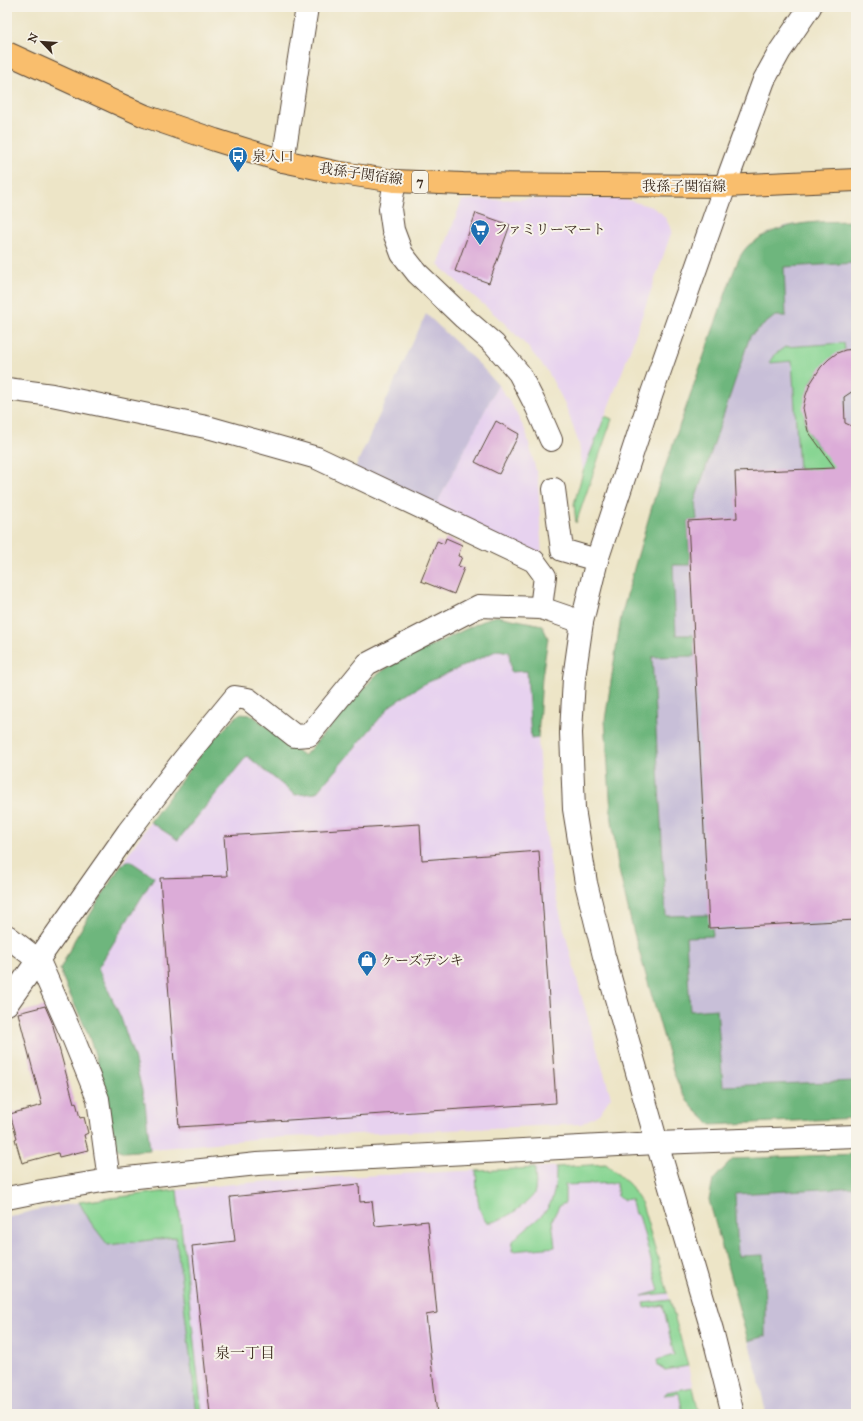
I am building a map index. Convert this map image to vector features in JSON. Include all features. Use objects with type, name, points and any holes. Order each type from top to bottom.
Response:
[{"type":"main road","name":"我孫子関宿線","points":[[7,53],[145,116],[283,161],[335,172],[395,180],[463,184],[724,186],[856,180]]},
{"type":"street","points":[[283,161],[307,7]]},
{"type":"street","points":[[733,1414],[712,1330],[598,935],[586,883],[574,810],[571,733],[574,678],[582,622],[597,560],[652,393],[724,186],[764,80],[780,51],[810,7]]},
{"type":"street","points":[[395,180],[390,209],[393,230],[402,254],[418,273],[464,318],[494,344],[520,373],[551,440]]},
{"type":"street","points":[[7,389],[52,395],[211,428],[317,458],[534,561],[545,576],[542,608]]},
{"type":"street","points":[[554,489],[562,550],[597,560]]},
{"type":"street","points":[[7,1004],[39,961],[128,832],[184,759],[235,697],[248,699],[295,736],[309,735],[367,664],[479,606],[542,608],[582,622]]},
{"type":"street","points":[[7,936],[39,961],[74,1040],[98,1099],[109,1180]]},
{"type":"street","points":[[7,1198],[109,1180],[257,1164],[657,1143],[856,1136]]},
{"type":"shaded area","points":[[621,198],[652,207],[661,213],[666,219],[672,231],[624,367],[583,472],[579,444],[565,404],[548,372],[526,345],[500,319],[438,265],[462,200]]},
{"type":"shaded area","points":[[856,221],[856,1118],[711,1125],[694,1109],[683,1094],[674,1074],[632,926],[618,866],[611,812],[605,720],[621,617],[655,496],[740,256],[747,246],[768,233],[785,226],[804,223]]},
{"type":"shaded area","points":[[426,314],[480,365],[498,385],[434,509],[354,470]]},
{"type":"shaded area","points":[[498,385],[512,405],[526,432],[538,479],[542,560],[434,509]]},
{"type":"shaded area","points":[[489,618],[542,625],[548,638],[542,677],[538,739],[541,794],[554,890],[580,991],[611,1097],[599,1114],[581,1124],[264,1138],[124,1152],[108,1107],[101,1073],[88,1034],[64,983],[60,969],[75,939],[121,865],[150,822],[208,745],[239,714],[252,715],[304,756],[374,677],[391,665]]},
{"type":"shaded area","points":[[856,1154],[856,1414],[766,1414],[758,1376],[709,1200],[713,1180],[733,1159]]},
{"type":"shaded area","points":[[606,1164],[629,1184],[642,1204],[688,1366],[699,1414],[202,1414],[177,1190],[233,1184],[318,1178]]},
{"type":"shaded area","points":[[177,1190],[202,1414],[7,1414],[7,1218],[36,1210],[98,1199]]},
{"type":"green space","points":[[856,221],[856,263],[784,267],[786,316],[775,316],[750,336],[695,500],[697,520],[688,521],[690,565],[673,565],[676,635],[694,635],[695,656],[652,657],[666,916],[709,915],[713,936],[686,937],[690,1011],[717,1009],[723,1086],[856,1081],[856,1118],[711,1125],[694,1109],[683,1094],[674,1074],[632,926],[618,866],[611,812],[605,720],[621,617],[655,496],[730,281],[741,255],[752,243],[781,228],[806,223]]},
{"type":"green space","points":[[844,343],[845,350],[823,366],[814,378],[809,388],[804,409],[808,431],[813,440],[821,449],[852,468],[799,470],[792,361],[769,363],[774,355],[785,347]]},
{"type":"green space","points":[[605,416],[612,419],[576,523],[574,504],[583,472]]},
{"type":"green space","points":[[497,616],[542,625],[548,638],[542,677],[538,738],[531,739],[527,671],[511,672],[509,652],[498,650],[422,685],[391,705],[316,793],[295,795],[247,756],[178,840],[150,822],[208,745],[239,714],[252,715],[304,756],[374,677],[391,665],[489,618]]},
{"type":"green space","points":[[130,861],[154,877],[98,968],[121,1018],[134,1057],[145,1103],[150,1150],[124,1152],[114,1147],[104,1090],[93,1048],[60,969],[75,939],[121,865]]},
{"type":"green space","points":[[856,1154],[856,1187],[735,1194],[738,1256],[763,1255],[765,1336],[748,1341],[709,1200],[713,1180],[733,1159]]},
{"type":"green space","points":[[606,1164],[629,1184],[642,1204],[668,1293],[642,1296],[659,1291],[639,1215],[635,1214],[631,1199],[623,1200],[618,1197],[616,1183],[565,1185],[565,1203],[559,1206],[552,1220],[555,1247],[512,1251],[513,1241],[520,1233],[543,1214],[550,1204],[555,1185],[556,1167]]},
{"type":"green space","points":[[535,1168],[536,1181],[534,1194],[531,1198],[505,1217],[491,1222],[486,1222],[480,1211],[476,1171]]},
{"type":"green space","points":[[177,1190],[202,1414],[197,1414],[176,1237],[108,1245],[91,1223],[79,1202]]},
{"type":"green space","points":[[670,1300],[688,1366],[665,1370],[658,1365],[657,1360],[674,1355],[663,1305],[645,1308],[644,1303]]},
{"type":"green space","points":[[693,1387],[699,1414],[683,1414],[679,1393],[664,1395],[667,1392]]},
{"type":"building","points":[[476,213],[510,225],[489,283],[455,271]]},
{"type":"building","points":[[856,349],[856,389],[844,397],[845,423],[856,428],[856,920],[709,928],[688,521],[737,518],[735,472],[835,468],[808,431],[803,408],[810,384],[821,367],[837,353],[845,350]]},
{"type":"building","points":[[496,421],[519,434],[499,474],[475,462]]},
{"type":"building","points":[[446,538],[462,545],[458,556],[462,557],[458,566],[464,568],[454,594],[421,581],[437,541],[444,544]]},
{"type":"building","points":[[420,824],[422,860],[539,851],[556,1103],[179,1127],[160,878],[227,876],[224,836]]},
{"type":"building","points":[[45,1006],[52,1022],[74,1103],[76,1102],[80,1118],[84,1117],[88,1133],[84,1135],[88,1150],[59,1157],[58,1153],[22,1163],[10,1114],[42,1105],[18,1013]]},
{"type":"building","points":[[359,1184],[360,1202],[372,1201],[375,1226],[428,1221],[437,1313],[426,1315],[437,1414],[210,1414],[192,1246],[235,1241],[230,1197]]},
{"type":"place","name":"泉入口","points":[[238,173]]},
{"type":"place","name":"ファミリーマート","points":[[480,246]]},
{"type":"place","name":"ケーズデンキ","points":[[367,977]]},
{"type":"district","name":"泉一丁目","points":[[245,1353]]}]
